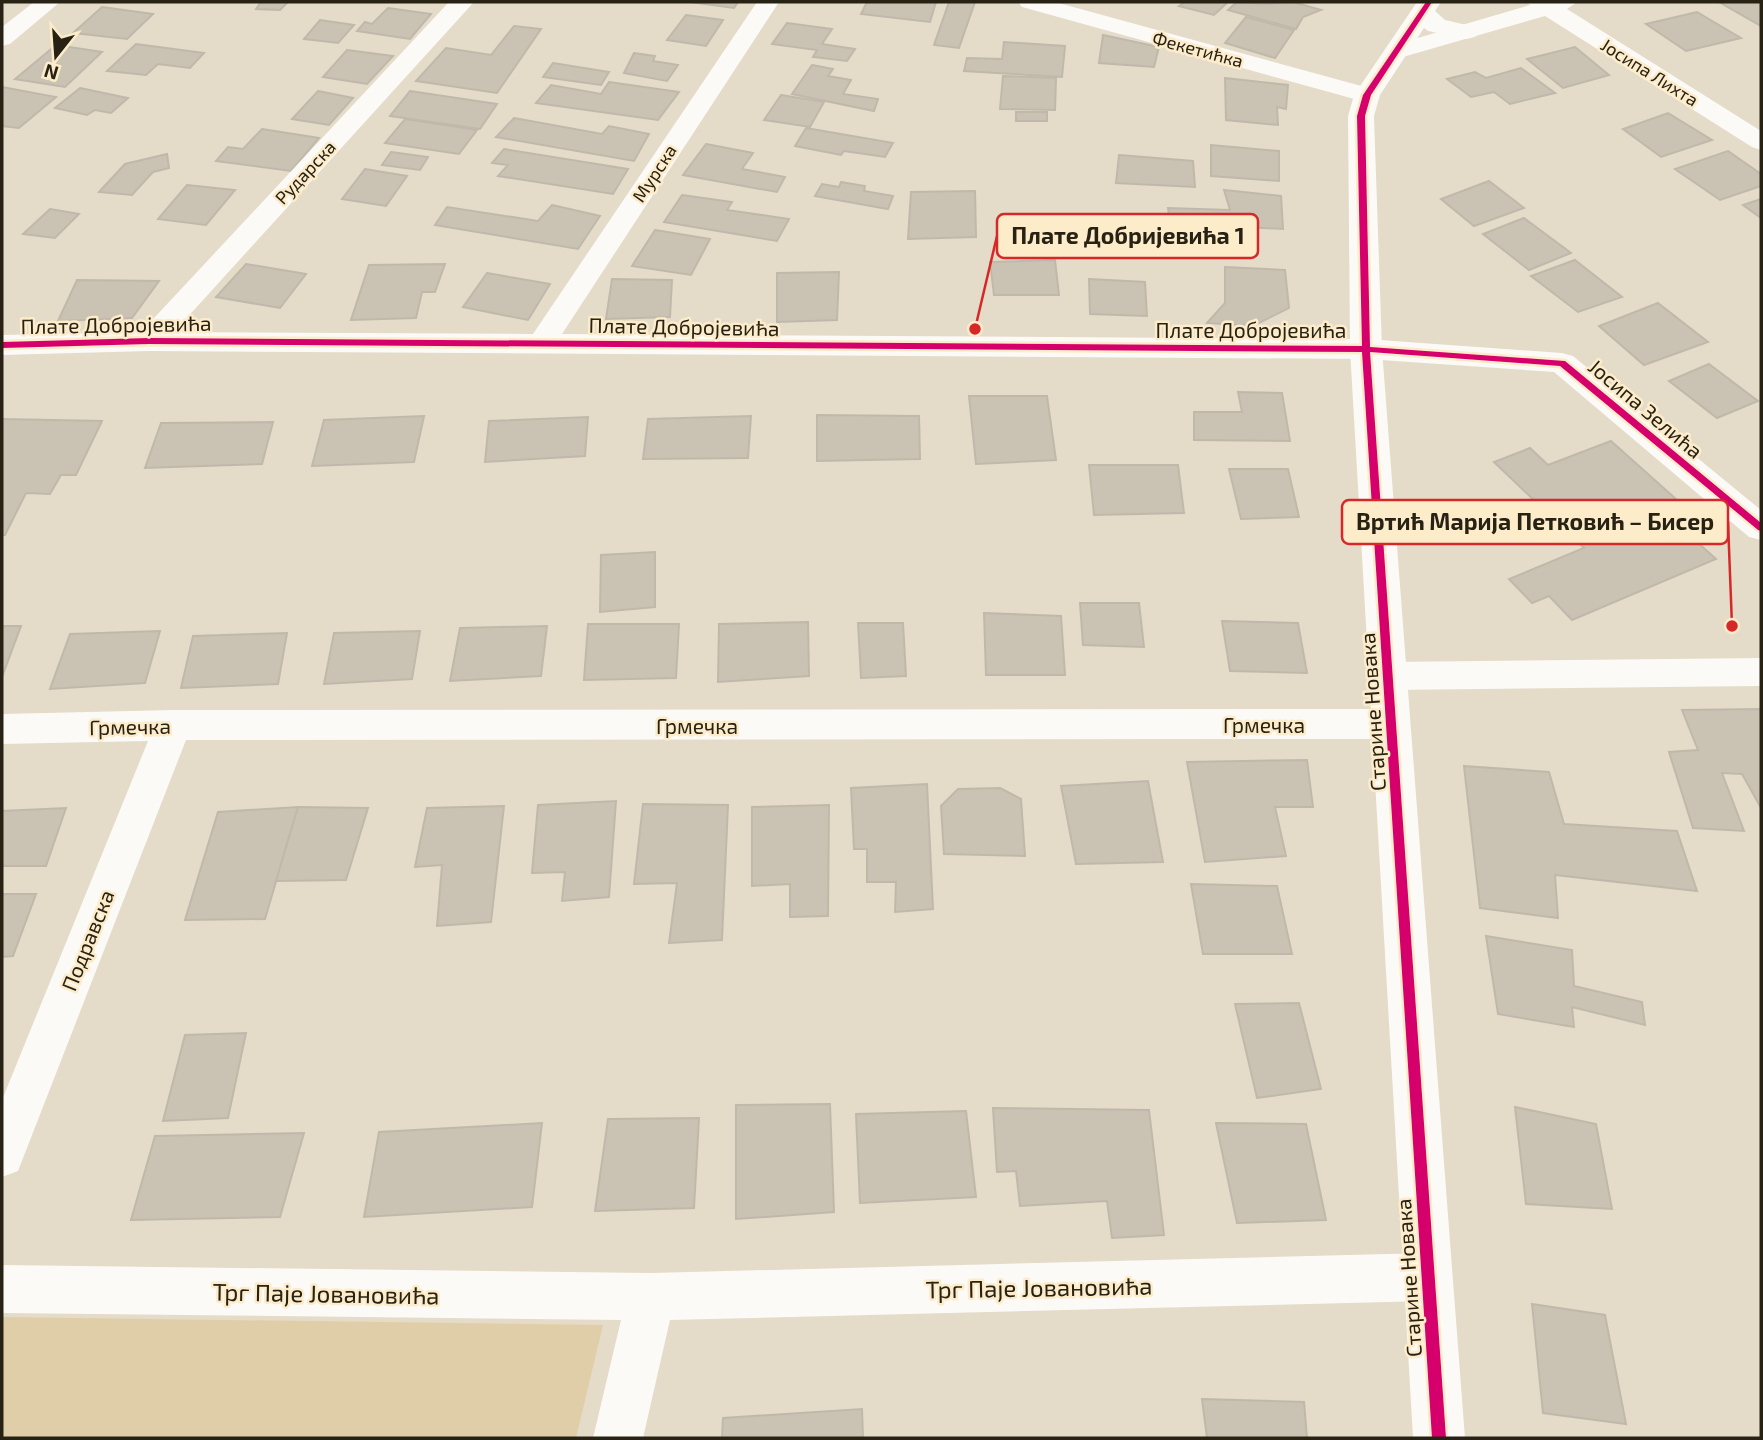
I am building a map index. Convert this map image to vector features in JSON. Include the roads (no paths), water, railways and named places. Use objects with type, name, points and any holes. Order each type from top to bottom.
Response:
[{"type":"street","points":[[2,39],[48,2]]},
{"type":"street","name":"Рударска","points":[[149,341],[462,2]]},
{"type":"street","name":"Мурска","points":[[541,344],[768,2]]},
{"type":"street","name":"Фекетићка","points":[[1030,2],[1367,95]]},
{"type":"street","points":[[1396,52],[1552,4]]},
{"type":"street","name":"Јосипа Лихта","points":[[1552,4],[1761,142]]},
{"type":"street","points":[[1426,7],[1437,26],[1466,32]]},
{"type":"street","name":"Старине Новака","points":[[1426,7],[1367,95],[1361,116],[1366,349],[1439,1438]]},
{"type":"street","name":"Плате Добројевића","points":[[2,345],[149,341],[1366,349]]},
{"type":"street","name":"Јосипа Зелића","points":[[1366,349],[1562,363],[1761,528]]},
{"type":"street","name":"Старине Новака","points":[[1389,676],[1761,672]]},
{"type":"street","name":"Грмечка","points":[[2,729],[173,726],[1392,724]]},
{"type":"street","name":"Подравска","points":[[2,1155],[173,726]]},
{"type":"street","name":"Трг Паје Јовановића","points":[[2,1289],[651,1297],[1427,1277]]},
{"type":"street","points":[[618,1438],[651,1297]]},
{"type":"place","name":"Плате Добријевића 1","points":[[975,329]]},
{"type":"place","name":"Вртић Марија Петковић – Бисер","points":[[1732,626]]}]
